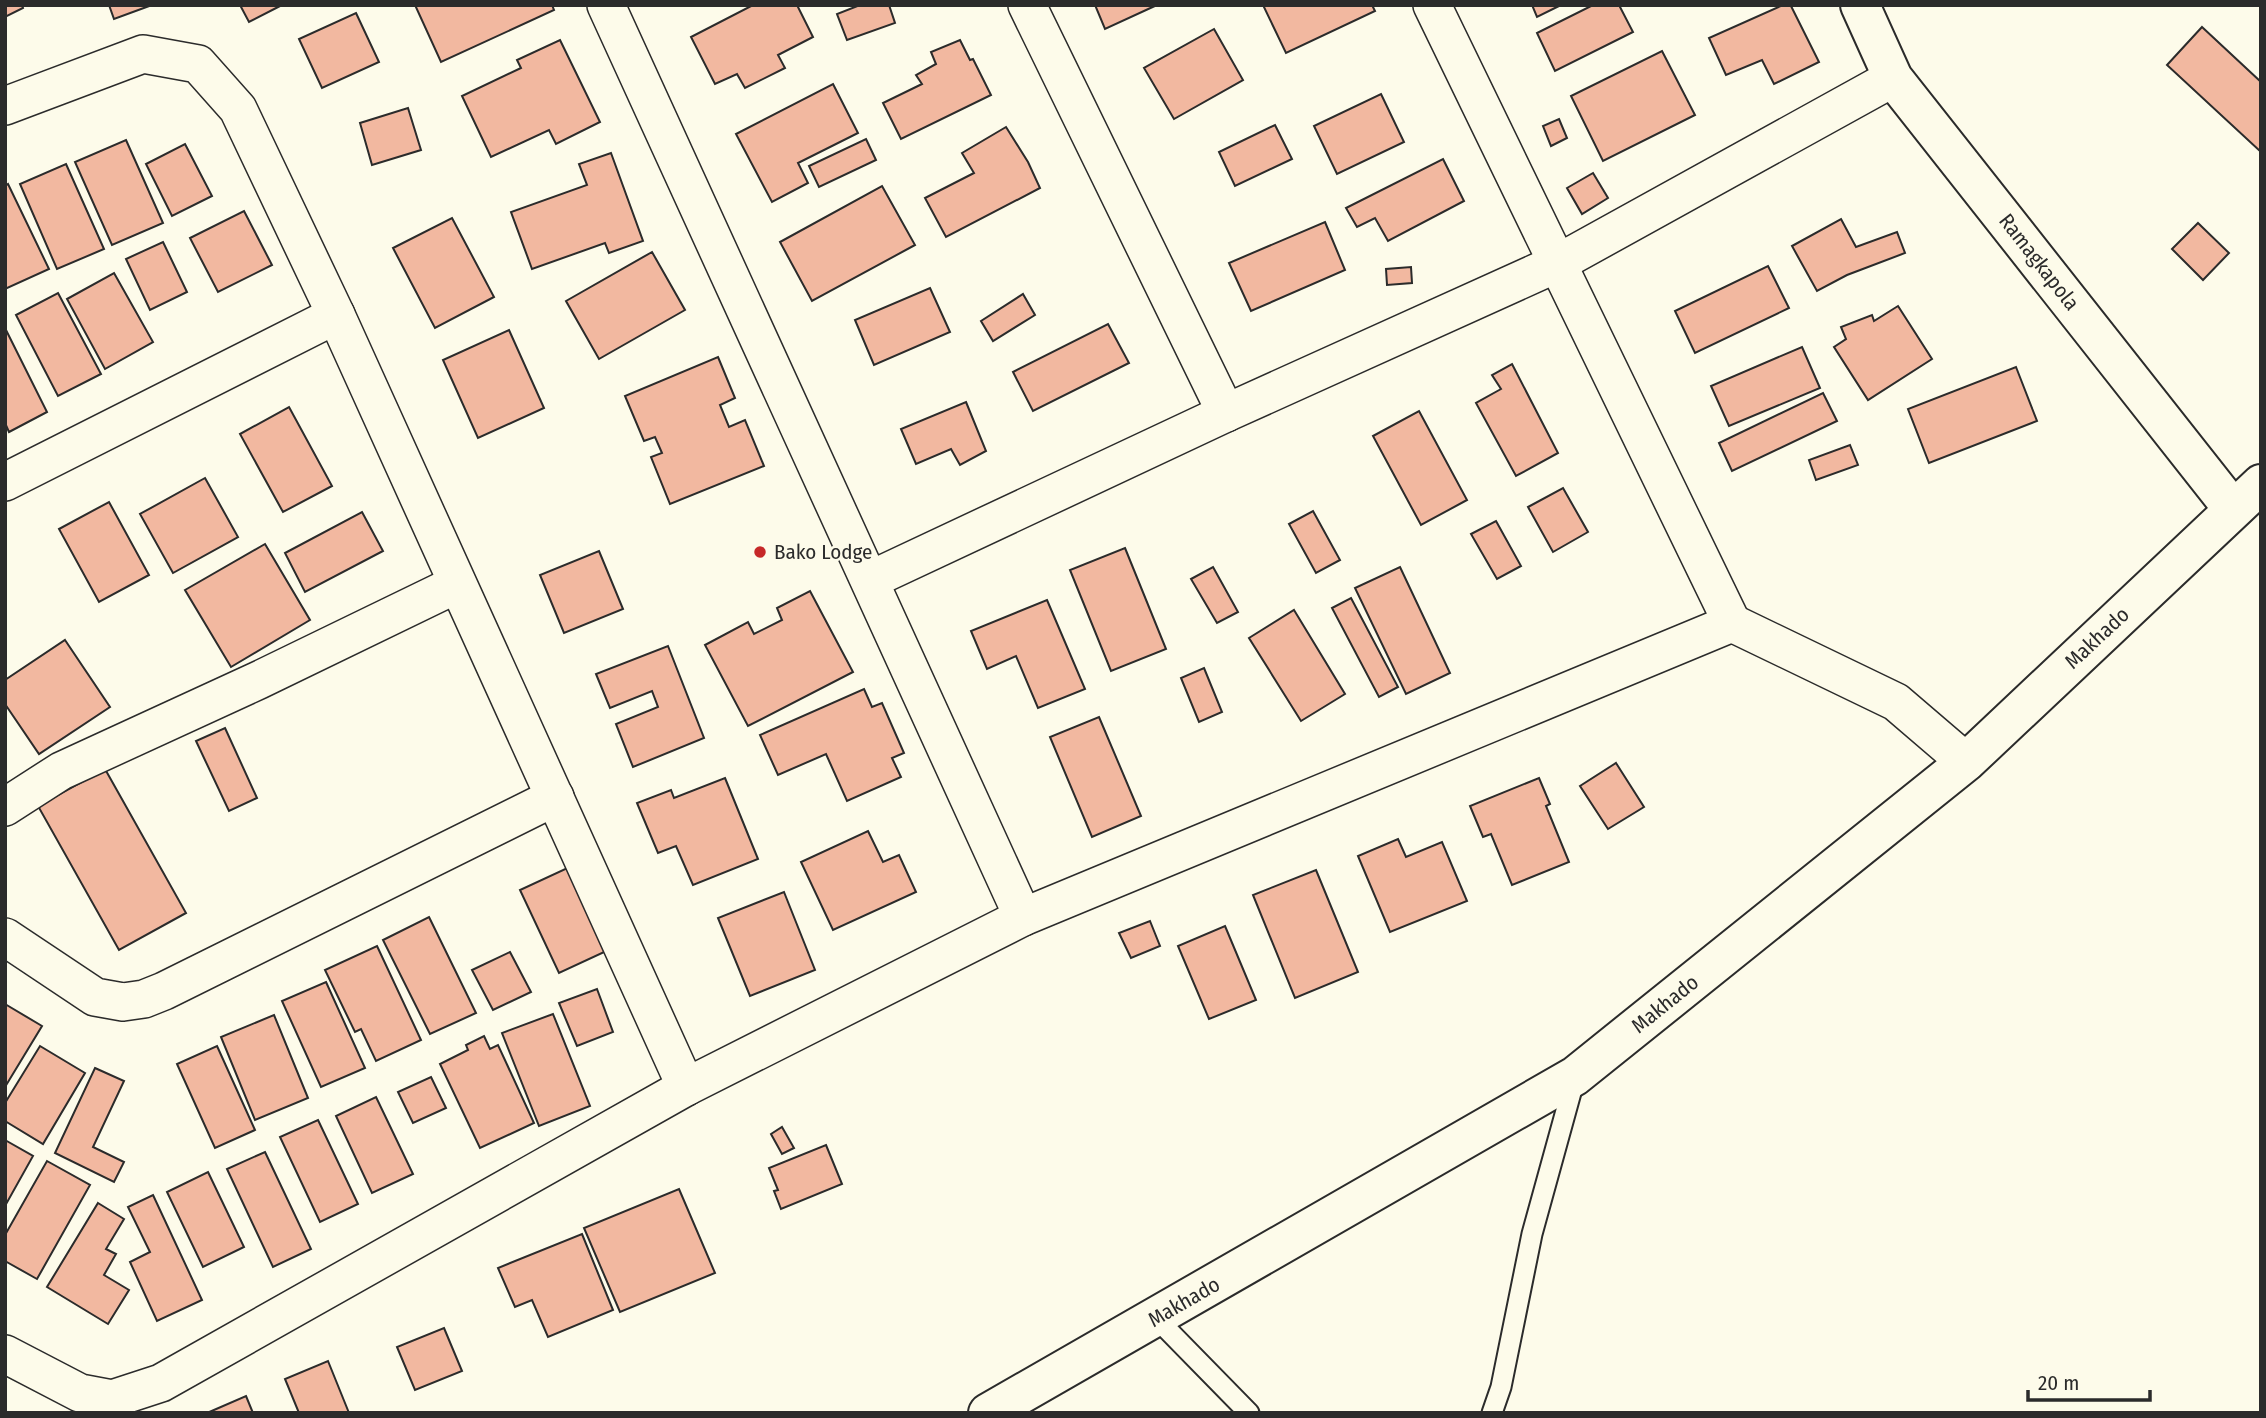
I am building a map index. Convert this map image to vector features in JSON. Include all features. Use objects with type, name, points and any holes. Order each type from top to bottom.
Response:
[{"type":"street","points":[[606,5],[1023,917]]},
{"type":"street","points":[[1027,5],[1226,413]]},
{"type":"street","points":[[1432,5],[1732,622],[1896,702],[1966,762]]},
{"type":"street","name":"Ramagkapola","points":[[1860,5],[1894,78],[2233,509]]},
{"type":"street","points":[[5,106],[143,54],[198,64],[238,108],[336,315],[686,1087]]},
{"type":"street","points":[[870,580],[1226,413],[1558,263],[1894,78]]},
{"type":"street","points":[[5,482],[336,315]]},
{"type":"street","name":"Makhado","points":[[988,1413],[1575,1076],[1966,762],[2261,484]]},
{"type":"street","points":[[5,807],[61,771],[260,680],[457,584]]},
{"type":"street","points":[[7,1361],[80,1393],[112,1399],[162,1383],[686,1087],[1023,917],[1732,622]]},
{"type":"street","points":[[5,937],[95,998],[122,1002],[144,999],[555,797]]},
{"type":"lane","points":[[1492,1413],[1502,1387],[1532,1234],[1575,1076]]},
{"type":"lane","points":[[1156,1318],[1249,1413]]},
{"type":"building","points":[[5,5],[22,5],[23,8],[5,17]]},
{"type":"building","points":[[109,5],[152,5],[114,19]]},
{"type":"building","points":[[240,5],[282,5],[249,22]]},
{"type":"building","points":[[415,5],[552,5],[554,10],[441,62]]},
{"type":"building","points":[[753,5],[797,5],[813,37],[778,55],[785,68],[745,88],[737,74],[715,84],[691,37]]},
{"type":"building","points":[[860,5],[889,5],[895,23],[847,40],[837,14]]},
{"type":"building","points":[[1095,5],[1157,5],[1105,29]]},
{"type":"building","points":[[1263,5],[1372,5],[1375,11],[1286,53]]},
{"type":"building","points":[[1532,5],[1561,5],[1537,17]]},
{"type":"building","points":[[1593,5],[1619,5],[1633,32],[1555,71],[1537,33]]},
{"type":"building","points":[[1783,5],[1791,6],[1819,62],[1774,84],[1762,60],[1726,75],[1709,38]]},
{"type":"building","points":[[356,13],[379,62],[322,88],[299,39]]},
{"type":"building","points":[[2202,27],[2261,82],[2261,152],[2167,65]]},
{"type":"building","points":[[1214,29],[1243,80],[1174,119],[1144,68]]},
{"type":"building","points":[[560,40],[600,122],[556,144],[549,130],[491,157],[462,96],[521,68],[517,60]]},
{"type":"building","points":[[960,40],[991,95],[901,139],[883,103],[922,84],[916,75],[936,64],[931,52]]},
{"type":"building","points":[[1662,51],[1695,115],[1603,161],[1571,96]]},
{"type":"building","points":[[833,84],[858,133],[798,163],[808,183],[772,202],[736,134]]},
{"type":"building","points":[[1381,94],[1404,142],[1337,174],[1314,126]]},
{"type":"building","points":[[408,108],[421,150],[372,165],[360,123]]},
{"type":"building","points":[[1559,119],[1567,138],[1551,146],[1543,126]]},
{"type":"building","points":[[1275,125],[1292,159],[1235,186],[1219,152]]},
{"type":"building","points":[[1006,127],[1028,162],[1040,188],[946,237],[925,198],[974,173],[962,153]]},
{"type":"building","points":[[866,139],[876,160],[819,187],[809,166]]},
{"type":"building","points":[[126,140],[163,223],[112,245],[75,162]]},
{"type":"building","points":[[185,144],[212,196],[172,216],[146,164]]},
{"type":"building","points":[[611,153],[643,241],[609,253],[605,243],[532,269],[511,212],[587,185],[579,164]]},
{"type":"building","points":[[1443,159],[1464,201],[1388,241],[1375,218],[1357,227],[1346,208]]},
{"type":"building","points":[[66,164],[104,249],[57,269],[20,184]]},
{"type":"building","points":[[1593,173],[1608,198],[1582,214],[1567,188]]},
{"type":"building","points":[[8,184],[49,269],[5,289],[5,186]]},
{"type":"building","points":[[882,186],[915,245],[812,301],[780,242]]},
{"type":"building","points":[[244,211],[272,265],[218,292],[190,238]]},
{"type":"building","points":[[452,218],[494,297],[435,328],[393,248]]},
{"type":"building","points":[[1841,219],[1856,247],[1897,232],[1905,253],[1847,275],[1817,291],[1792,246]]},
{"type":"building","points":[[1325,222],[1345,270],[1251,311],[1229,263]]},
{"type":"building","points":[[2198,223],[2229,253],[2203,280],[2172,249]]},
{"type":"building","points":[[163,242],[187,292],[150,310],[126,259]]},
{"type":"building","points":[[652,252],[685,310],[599,359],[566,301]]},
{"type":"building","points":[[1768,266],[1789,308],[1695,353],[1675,311]]},
{"type":"building","points":[[1411,267],[1412,283],[1387,285],[1386,269]]},
{"type":"building","points":[[114,273],[153,342],[105,369],[67,299]]},
{"type":"building","points":[[930,288],[950,332],[874,365],[855,320]]},
{"type":"building","points":[[58,293],[101,374],[58,396],[16,315]]},
{"type":"building","points":[[1023,294],[1035,315],[993,341],[981,321]]},
{"type":"building","points":[[1898,306],[1932,359],[1868,400],[1834,347],[1846,339],[1841,327],[1872,315],[1874,321]]},
{"type":"building","points":[[1108,324],[1129,363],[1033,411],[1013,372]]},
{"type":"building","points":[[5,328],[47,412],[9,432],[5,423]]},
{"type":"building","points":[[509,330],[544,408],[478,438],[443,360]]},
{"type":"building","points":[[1802,347],[1820,388],[1729,426],[1711,386]]},
{"type":"building","points":[[718,357],[735,398],[720,405],[729,427],[745,420],[764,466],[670,504],[651,457],[662,453],[655,437],[644,441],[625,396]]},
{"type":"building","points":[[1512,364],[1558,453],[1516,476],[1476,403],[1501,389],[1492,375]]},
{"type":"building","points":[[2016,367],[2037,421],[1929,463],[1908,409]]},
{"type":"building","points":[[1823,393],[1837,421],[1732,471],[1719,443]]},
{"type":"building","points":[[966,402],[986,451],[960,465],[951,449],[916,464],[901,429]]},
{"type":"building","points":[[289,407],[332,486],[283,512],[240,434]]},
{"type":"building","points":[[1419,411],[1467,500],[1421,525],[1373,436]]},
{"type":"building","points":[[1850,445],[1858,465],[1816,480],[1809,460]]},
{"type":"building","points":[[205,478],[238,537],[173,573],[140,514]]},
{"type":"building","points":[[1563,488],[1588,532],[1553,552],[1528,507]]},
{"type":"building","points":[[109,502],[149,575],[99,602],[59,529]]},
{"type":"building","points":[[1313,511],[1340,560],[1316,573],[1289,524]]},
{"type":"building","points":[[362,512],[383,551],[305,592],[285,553]]},
{"type":"building","points":[[1496,521],[1521,566],[1497,579],[1471,534]]},
{"type":"building","points":[[265,544],[310,620],[231,667],[185,590]]},
{"type":"building","points":[[1125,548],[1166,649],[1111,671],[1070,570]]},
{"type":"building","points":[[599,551],[623,609],[564,633],[540,575]]},
{"type":"building","points":[[1213,567],[1238,612],[1217,623],[1191,579]]},
{"type":"building","points":[[1400,567],[1450,673],[1406,694],[1355,588]]},
{"type":"building","points":[[810,591],[853,672],[748,726],[705,645],[748,622],[754,634],[782,620],[777,608]]},
{"type":"building","points":[[1351,598],[1398,687],[1379,697],[1332,608]]},
{"type":"building","points":[[1047,600],[1085,689],[1038,708],[1016,656],[987,669],[971,631]]},
{"type":"building","points":[[1294,610],[1345,694],[1301,721],[1249,638]]},
{"type":"building","points":[[65,640],[110,707],[39,754],[5,704],[5,680]]},
{"type":"building","points":[[668,646],[704,738],[633,767],[616,724],[658,707],[652,691],[610,708],[596,674]]},
{"type":"building","points":[[1204,668],[1222,712],[1199,722],[1181,678]]},
{"type":"building","points":[[864,689],[872,707],[882,703],[904,753],[892,758],[901,777],[847,801],[826,754],[778,775],[760,735]]},
{"type":"building","points":[[1099,717],[1141,816],[1092,837],[1050,737]]},
{"type":"building","points":[[225,728],[257,798],[229,811],[196,741]]},
{"type":"building","points":[[1616,763],[1644,807],[1608,829],[1580,786]]},
{"type":"building","points":[[105,769],[186,913],[119,950],[38,806]]},
{"type":"building","points":[[725,778],[758,859],[693,885],[676,846],[658,853],[637,803],[671,790],[674,798]]},
{"type":"building","points":[[1539,778],[1550,804],[1546,806],[1569,862],[1512,885],[1491,834],[1483,837],[1470,806]]},
{"type":"building","points":[[868,831],[883,862],[899,855],[916,892],[833,930],[801,862]]},
{"type":"building","points":[[1398,839],[1406,857],[1442,842],[1467,901],[1390,932],[1358,856]]},
{"type":"building","points":[[576,864],[615,947],[559,973],[520,890]]},
{"type":"building","points":[[1316,870],[1358,972],[1295,998],[1253,895]]},
{"type":"building","points":[[784,892],[815,970],[750,996],[718,918]]},
{"type":"building","points":[[429,917],[476,1013],[430,1034],[383,940]]},
{"type":"building","points":[[1150,921],[1160,946],[1131,958],[1119,933]]},
{"type":"building","points":[[1225,926],[1256,1000],[1209,1019],[1178,946]]},
{"type":"building","points":[[377,946],[421,1040],[376,1061],[361,1029],[355,1032],[325,970]]},
{"type":"building","points":[[510,952],[531,992],[493,1010],[472,970]]},
{"type":"building","points":[[326,982],[365,1068],[321,1087],[282,1001]]},
{"type":"building","points":[[597,989],[613,1032],[577,1046],[559,1003]]},
{"type":"building","points":[[5,1004],[42,1026],[5,1087]]},
{"type":"building","points":[[553,1014],[590,1106],[539,1126],[502,1033]]},
{"type":"building","points":[[274,1015],[308,1098],[255,1120],[221,1037]]},
{"type":"building","points":[[484,1036],[490,1049],[498,1045],[534,1123],[480,1148],[440,1064],[468,1050],[466,1045]]},
{"type":"building","points":[[40,1046],[85,1073],[43,1144],[5,1121],[5,1103]]},
{"type":"building","points":[[217,1046],[255,1130],[215,1148],[177,1064]]},
{"type":"building","points":[[95,1068],[124,1081],[93,1147],[124,1162],[114,1182],[55,1153]]},
{"type":"building","points":[[431,1077],[446,1108],[413,1123],[398,1092]]},
{"type":"building","points":[[376,1097],[413,1174],[372,1193],[336,1116]]},
{"type":"building","points":[[318,1120],[358,1204],[320,1222],[280,1137]]},
{"type":"building","points":[[782,1127],[794,1148],[782,1154],[771,1134]]},
{"type":"building","points":[[5,1140],[33,1156],[5,1206]]},
{"type":"building","points":[[826,1145],[842,1184],[781,1209],[774,1191],[778,1190],[769,1168]]},
{"type":"building","points":[[265,1152],[311,1249],[273,1267],[227,1169]]},
{"type":"building","points":[[47,1161],[90,1185],[37,1279],[5,1261],[5,1235]]},
{"type":"building","points":[[208,1172],[244,1247],[203,1267],[167,1192]]},
{"type":"building","points":[[679,1189],[715,1273],[620,1312],[584,1228]]},
{"type":"building","points":[[153,1195],[202,1300],[157,1321],[130,1262],[150,1252],[128,1207]]},
{"type":"building","points":[[98,1203],[124,1219],[106,1249],[116,1254],[104,1275],[129,1290],[108,1324],[47,1287]]},
{"type":"building","points":[[582,1234],[613,1310],[548,1337],[532,1300],[515,1307],[498,1268]]},
{"type":"building","points":[[444,1328],[462,1371],[415,1390],[397,1347]]},
{"type":"building","points":[[328,1361],[349,1413],[299,1413],[285,1379]]},
{"type":"building","points":[[246,1396],[253,1413],[207,1413]]},
{"type":"place","name":"Bako Lodge","points":[[760,552]]}]
